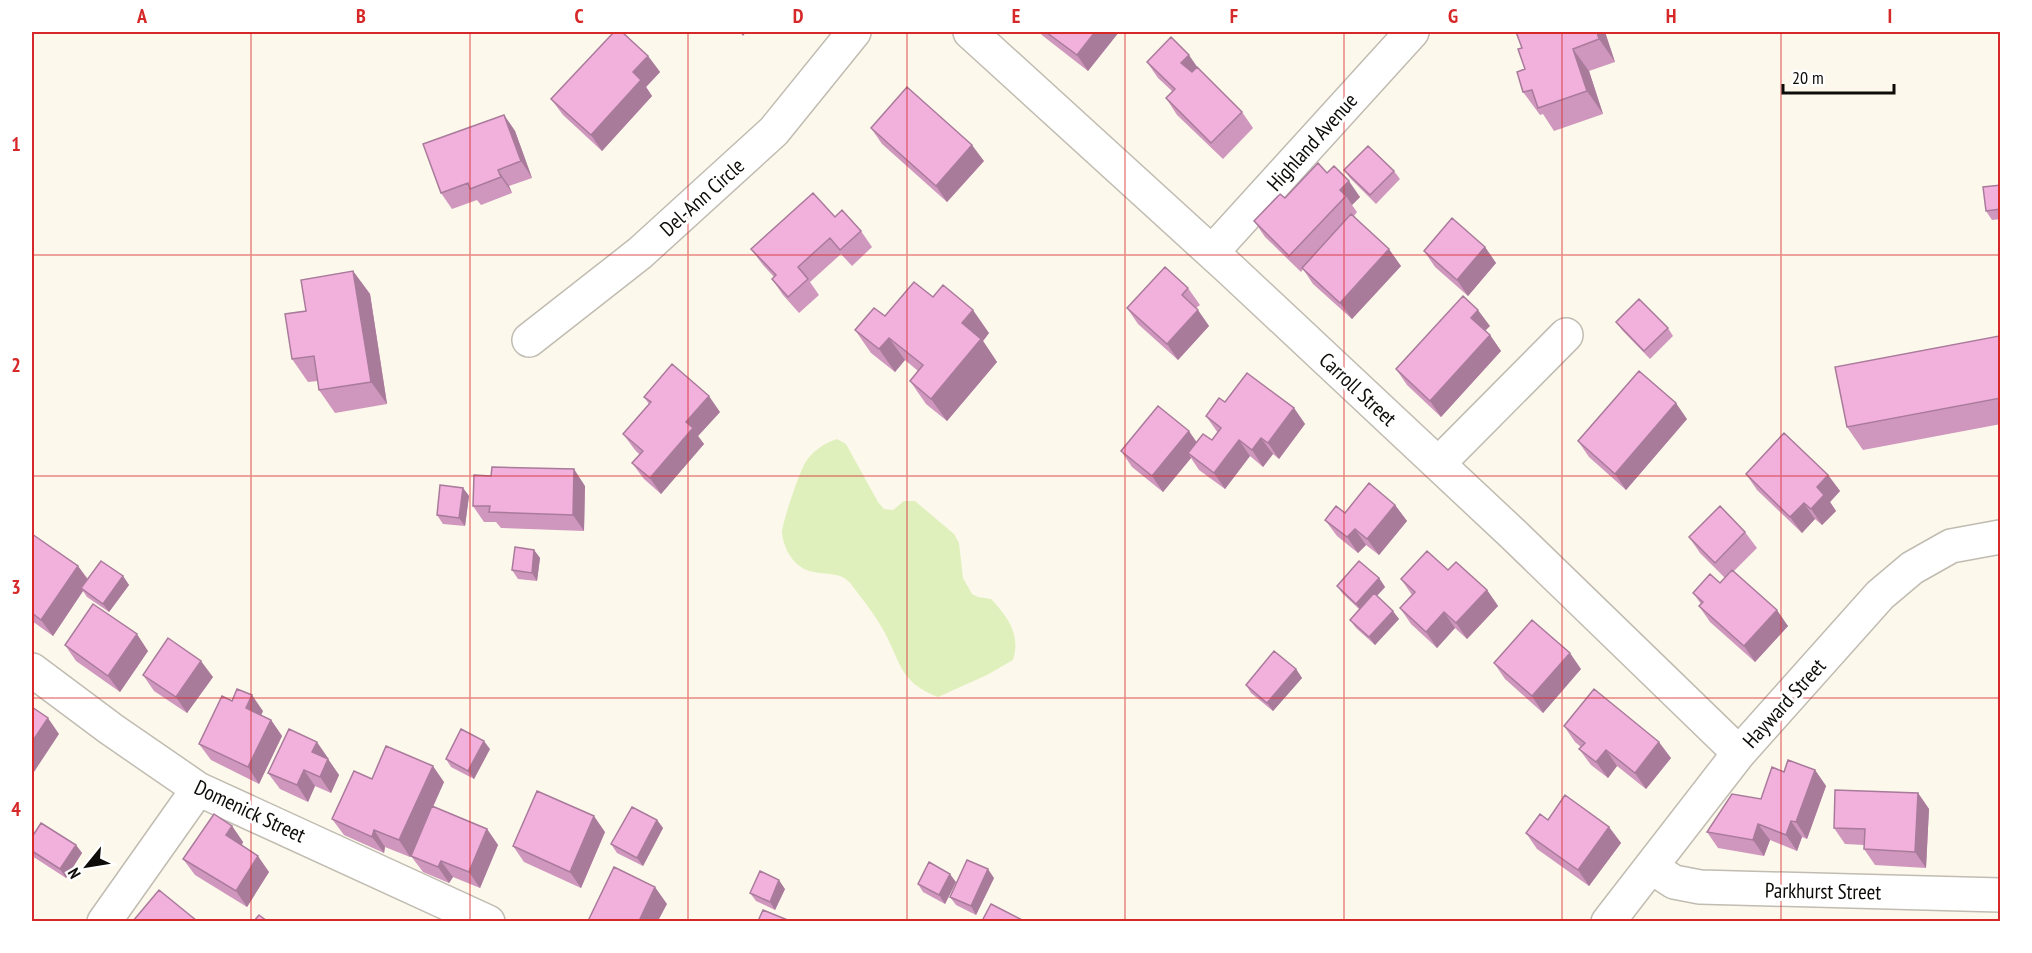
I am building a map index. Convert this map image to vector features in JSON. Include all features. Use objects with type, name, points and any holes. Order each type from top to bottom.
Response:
[{"type":"street","name":"Del-Ann Circle","points":[[529,340],[640,253],[774,131],[854,32]]},
{"type":"street","name":"Carroll Street","points":[[970,32],[1212,252],[1438,464],[1739,753]]},
{"type":"street","name":"Highland Avenue","points":[[1212,252],[1412,32]]},
{"type":"street","points":[[1438,464],[1566,335]]},
{"type":"street","name":"Hayward Street","points":[[1608,921],[1739,753],[1880,596],[1912,568],[1951,546],[2001,537]]},
{"type":"street","name":"Domenick Street","points":[[32,670],[111,729],[198,789],[483,920]]},
{"type":"street","points":[[104,921],[198,789]]},
{"type":"street","name":"Parkhurst Street","points":[[1651,867],[1680,884],[1709,888],[2001,895]]},
{"type":"green space","points":[[837,439],[846,444],[884,509],[893,510],[904,501],[915,501],[954,534],[959,543],[963,578],[972,594],[991,599],[1008,620],[1015,642],[1013,660],[987,675],[938,697],[926,692],[909,679],[869,608],[845,578],[813,572],[796,563],[783,541],[785,518],[802,469],[808,459],[819,448]]},
{"type":"building","points":[[614,32],[622,32],[648,56],[633,72],[641,80],[591,135],[551,99]]},
{"type":"building","points":[[1046,32],[1095,32],[1077,55]]},
{"type":"building","points":[[1516,32],[1597,32],[1599,39],[1573,49],[1587,91],[1538,108],[1532,90],[1523,92],[1517,72],[1525,69],[1518,49],[1522,48]]},
{"type":"building","points":[[1171,37],[1189,55],[1181,63],[1192,72],[1197,67],[1242,112],[1211,143],[1166,98],[1175,89],[1147,62]]},
{"type":"building","points":[[907,87],[972,145],[936,186],[871,128]]},
{"type":"building","points":[[504,115],[521,161],[498,170],[501,177],[470,189],[468,183],[441,193],[423,144]]},
{"type":"building","points":[[1368,146],[1394,171],[1370,195],[1344,170]]},
{"type":"building","points":[[1318,163],[1327,173],[1334,166],[1349,181],[1340,190],[1346,196],[1289,256],[1254,221],[1280,194],[1285,198]]},
{"type":"building","points":[[2001,185],[2001,209],[1986,211],[1983,187]]},
{"type":"building","points":[[813,193],[835,217],[842,210],[861,231],[840,250],[830,238],[798,267],[808,279],[788,297],[772,279],[776,275],[751,249]]},
{"type":"building","points":[[1351,214],[1389,249],[1340,303],[1302,268]]},
{"type":"building","points":[[1452,218],[1485,247],[1457,280],[1424,251]]},
{"type":"building","points":[[1165,267],[1188,288],[1182,295],[1198,310],[1167,344],[1127,308]]},
{"type":"building","points":[[353,271],[371,382],[319,390],[314,356],[292,359],[285,314],[306,311],[301,280]]},
{"type":"building","points":[[914,282],[933,297],[943,285],[973,310],[962,323],[981,339],[931,399],[910,381],[923,365],[889,338],[879,349],[855,330],[874,308],[885,316]]},
{"type":"building","points":[[1463,296],[1478,310],[1471,318],[1490,335],[1430,401],[1396,369]]},
{"type":"building","points":[[1639,299],[1668,328],[1644,351],[1616,322]]},
{"type":"building","points":[[1999,336],[2001,398],[1847,427],[1835,367]]},
{"type":"building","points":[[672,364],[709,396],[686,422],[693,428],[650,478],[632,463],[643,451],[623,434],[651,402],[644,397]]},
{"type":"building","points":[[1639,371],[1676,403],[1615,474],[1578,441]]},
{"type":"building","points":[[1247,373],[1294,408],[1268,443],[1261,438],[1252,450],[1239,440],[1214,473],[1188,453],[1203,434],[1212,440],[1221,428],[1206,416],[1219,398],[1225,402]]},
{"type":"building","points":[[1158,406],[1189,431],[1152,476],[1121,451]]},
{"type":"building","points":[[1784,433],[1828,475],[1817,487],[1824,495],[1811,509],[1804,503],[1790,517],[1746,474]]},
{"type":"building","points":[[492,467],[574,469],[573,515],[489,512],[490,506],[473,506],[474,475],[491,476]]},
{"type":"building","points":[[1369,483],[1395,505],[1367,539],[1355,529],[1347,537],[1325,520],[1336,506],[1345,513]]},
{"type":"building","points":[[440,485],[463,488],[459,518],[437,515]]},
{"type":"building","points":[[1720,506],[1745,532],[1715,563],[1689,537]]},
{"type":"building","points":[[32,534],[78,566],[41,620],[32,613]]},
{"type":"building","points":[[515,547],[534,550],[532,573],[512,570]]},
{"type":"building","points":[[1427,551],[1448,570],[1456,562],[1487,590],[1456,623],[1444,612],[1426,632],[1400,608],[1415,592],[1401,579]]},
{"type":"building","points":[[101,561],[123,576],[103,604],[81,588]]},
{"type":"building","points":[[1359,561],[1379,578],[1356,604],[1337,586]]},
{"type":"building","points":[[1732,570],[1777,610],[1744,646],[1699,606],[1703,602],[1693,593],[1710,574],[1720,583]]},
{"type":"building","points":[[1374,593],[1393,611],[1369,637],[1350,620]]},
{"type":"building","points":[[93,604],[137,634],[108,676],[65,645]]},
{"type":"building","points":[[1532,620],[1570,653],[1532,696],[1494,663]]},
{"type":"building","points":[[168,638],[201,661],[176,697],[143,675]]},
{"type":"building","points":[[1274,651],[1296,669],[1267,703],[1246,685]]},
{"type":"building","points":[[237,689],[252,695],[246,708],[271,720],[248,767],[199,744],[222,696],[232,701]]},
{"type":"building","points":[[1594,689],[1659,742],[1635,773],[1606,750],[1596,762],[1579,749],[1585,743],[1564,726]]},
{"type":"building","points":[[32,707],[48,718],[32,742]]},
{"type":"building","points":[[289,729],[317,742],[312,752],[328,759],[320,777],[304,770],[297,785],[268,773]]},
{"type":"building","points":[[461,729],[484,741],[468,771],[446,759]]},
{"type":"building","points":[[386,746],[433,766],[399,840],[374,830],[372,837],[332,819],[354,771],[372,779]]},
{"type":"building","points":[[1788,760],[1815,770],[1796,822],[1791,821],[1786,835],[1758,824],[1753,840],[1707,832],[1732,794],[1761,799],[1772,767],[1784,772]]},
{"type":"building","points":[[1835,790],[1918,793],[1915,852],[1864,849],[1865,829],[1834,828]]},
{"type":"building","points":[[537,791],[594,816],[570,872],[513,846]]},
{"type":"building","points":[[1565,795],[1609,827],[1578,870],[1526,833],[1540,814],[1548,820]]},
{"type":"building","points":[[432,806],[487,829],[469,872],[441,861],[438,867],[411,856]]},
{"type":"building","points":[[632,807],[657,820],[637,858],[611,844]]},
{"type":"building","points":[[214,814],[232,826],[226,835],[258,856],[236,891],[183,859]]},
{"type":"building","points":[[41,823],[76,845],[60,869],[32,851],[32,837]]},
{"type":"building","points":[[967,860],[988,869],[971,906],[950,897]]},
{"type":"building","points":[[929,862],[950,874],[939,895],[918,884]]},
{"type":"building","points":[[614,867],[655,887],[639,921],[588,921]]},
{"type":"building","points":[[760,871],[779,880],[770,902],[750,893]]},
{"type":"building","points":[[159,890],[197,921],[133,921]]},
{"type":"building","points":[[991,904],[1024,921],[982,921]]},
{"type":"building","points":[[763,910],[790,921],[758,921]]},
{"type":"building","points":[[259,915],[267,921],[254,921]]}]
